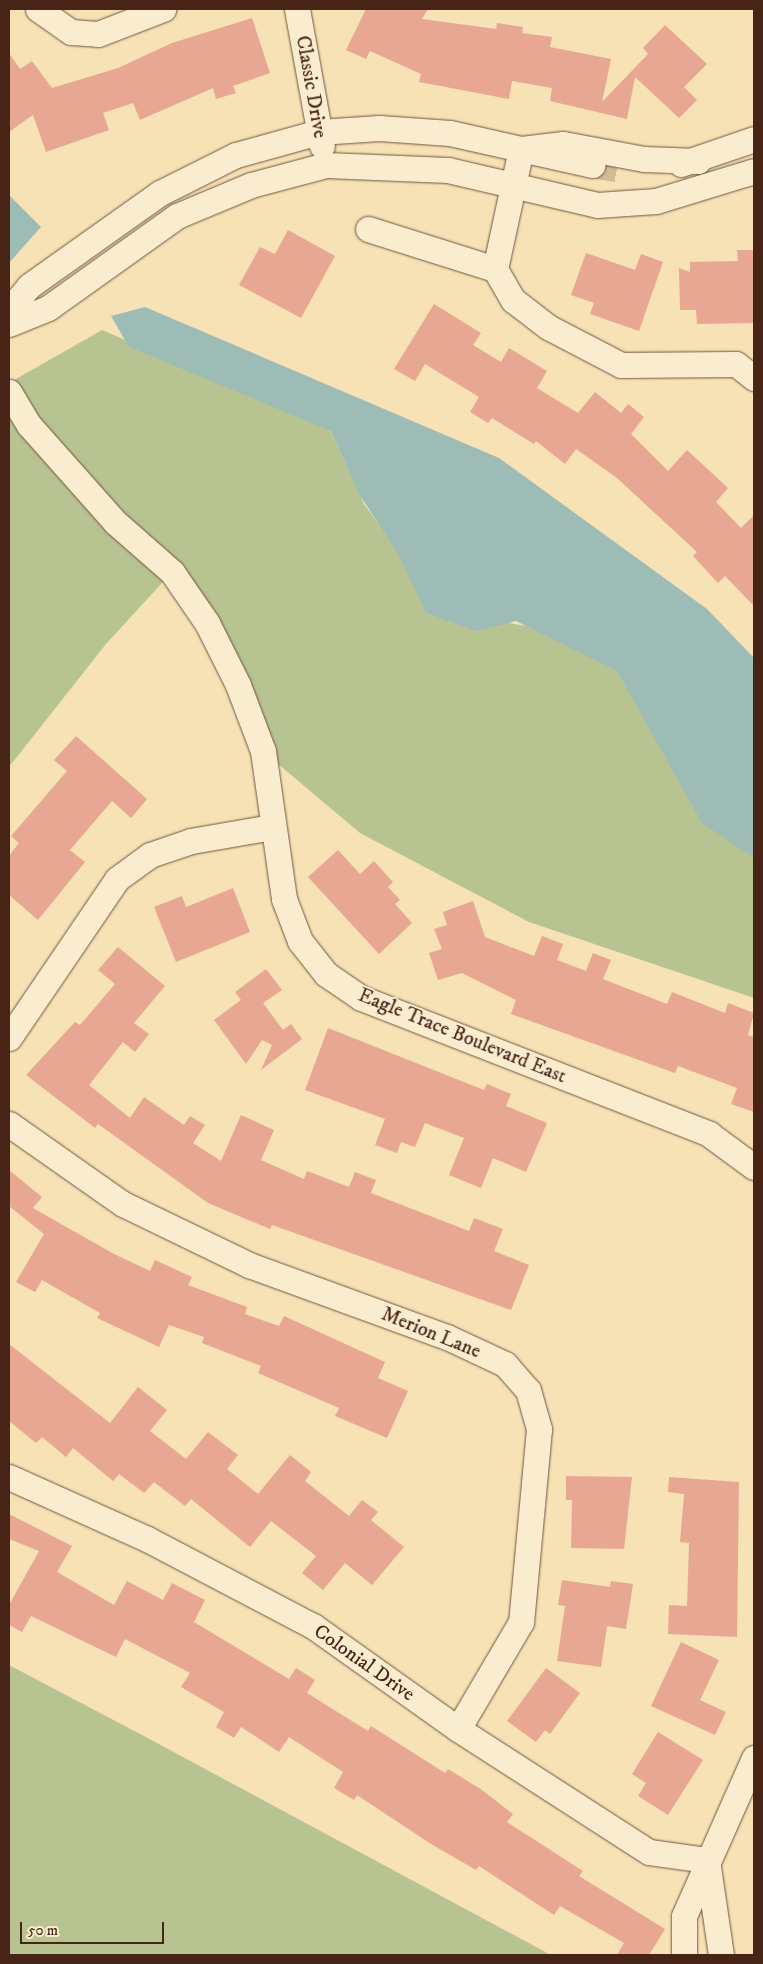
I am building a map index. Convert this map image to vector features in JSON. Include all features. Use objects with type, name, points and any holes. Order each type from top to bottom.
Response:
[{"type":"street","points":[[38,9],[71,32],[98,34],[164,9]]},
{"type":"street","name":"Classic Drive","points":[[297,9],[326,165]]},
{"type":"street","points":[[9,310],[29,286],[160,193],[236,155],[319,132],[379,128],[450,133],[583,163],[567,199]]},
{"type":"street","points":[[627,171],[698,160],[754,139]]},
{"type":"street","points":[[521,149],[563,144],[644,159],[698,160]]},
{"type":"street","points":[[521,149],[495,269],[513,300],[548,326],[621,365],[736,364],[754,378]]},
{"type":"street","points":[[9,324],[48,308],[177,216],[251,185],[326,165],[448,170],[512,187],[597,205],[656,201],[754,171]]},
{"type":"street","points":[[368,229],[495,269]]},
{"type":"street","name":"Eagle Trace Boulevard East","points":[[9,392],[29,425],[115,522],[172,572],[207,623],[238,685],[263,751],[272,827],[284,899],[300,941],[326,974],[361,998],[709,1134],[754,1167]]},
{"type":"street","points":[[9,1038],[117,879],[150,855],[191,841],[272,827]]},
{"type":"street","name":"Merion Lane","points":[[9,1124],[123,1204],[249,1264],[447,1337],[505,1364],[528,1390],[539,1429],[521,1622],[458,1729]]},
{"type":"street","name":"Colonial Drive","points":[[9,1477],[147,1539],[312,1626],[458,1729],[649,1852],[707,1860]]},
{"type":"street","points":[[684,1955],[684,1916],[707,1860],[754,1758]]},
{"type":"street","points":[[707,1860],[721,1955]]},
{"type":"green space","points":[[102,330],[329,427],[364,504],[405,560],[428,608],[652,649],[754,735],[754,998],[529,922],[360,833],[271,758],[172,572],[106,644],[9,767],[9,383]]},
{"type":"green space","points":[[9,1665],[142,1735],[551,1955],[9,1955]]},
{"type":"water","points":[[9,195],[41,227],[9,263]]},
{"type":"water","points":[[145,307],[499,458],[707,609],[754,658],[754,858],[702,823],[617,671],[516,621],[476,631],[426,613],[399,555],[359,494],[331,431],[129,347],[111,316]]},
{"type":"building","points":[[366,9],[428,9],[422,19],[496,29],[497,23],[523,27],[522,33],[552,37],[550,47],[611,59],[602,102],[648,54],[643,48],[665,25],[707,64],[684,87],[697,100],[679,118],[635,77],[627,119],[550,101],[552,88],[512,81],[509,99],[419,82],[421,74],[370,51],[366,59],[346,50]]},
{"type":"building","points":[[252,18],[270,73],[233,86],[236,93],[216,99],[213,88],[140,120],[133,103],[103,113],[109,130],[46,152],[33,115],[9,132],[9,53],[20,69],[32,61],[52,88],[118,68],[172,43]]},
{"type":"building","points":[[288,230],[335,256],[301,318],[239,285],[260,247],[275,254]]},
{"type":"building","points":[[737,250],[753,250],[753,323],[697,324],[696,310],[680,310],[679,268],[690,272],[690,262],[738,261]]},
{"type":"building","points":[[586,253],[635,270],[641,254],[663,262],[639,331],[590,314],[594,303],[571,295]]},
{"type":"building","points":[[434,304],[481,333],[473,345],[501,362],[509,348],[547,371],[537,388],[578,413],[595,392],[621,413],[628,404],[644,417],[631,434],[668,471],[687,450],[728,488],[716,502],[741,528],[754,515],[754,606],[725,576],[718,583],[693,556],[697,552],[617,478],[576,449],[565,464],[536,441],[534,444],[492,418],[488,423],[470,412],[479,397],[425,364],[415,381],[394,369]]},
{"type":"building","points":[[76,736],[147,799],[131,818],[112,801],[70,850],[85,862],[38,920],[9,895],[9,856],[19,843],[11,836],[67,771],[54,760]]},
{"type":"building","points":[[338,850],[360,874],[374,861],[393,882],[388,887],[400,900],[395,904],[412,923],[379,954],[308,877]]},
{"type":"building","points":[[233,888],[250,932],[176,962],[154,907],[182,896],[186,907]]},
{"type":"building","points":[[473,901],[485,937],[534,956],[542,936],[563,944],[557,960],[586,971],[593,953],[611,960],[603,979],[667,1004],[672,992],[725,1013],[728,1003],[754,1013],[748,1035],[754,1037],[754,1112],[731,1104],[737,1088],[678,1066],[675,1073],[511,1014],[516,1000],[462,973],[438,980],[429,953],[442,949],[434,929],[447,925],[443,912]]},
{"type":"building","points":[[118,947],[165,986],[134,1023],[149,1034],[135,1052],[123,1042],[89,1085],[130,1118],[144,1097],[184,1125],[190,1116],[205,1125],[193,1143],[221,1161],[241,1115],[274,1130],[261,1160],[304,1179],[307,1171],[349,1187],[355,1172],[376,1180],[371,1193],[469,1231],[474,1218],[503,1229],[494,1251],[529,1265],[511,1310],[272,1225],[270,1229],[208,1203],[98,1124],[95,1128],[26,1075],[75,1022],[80,1025],[115,984],[98,970]]},
{"type":"building","points":[[266,969],[282,990],[263,1003],[283,1030],[291,1024],[302,1039],[261,1070],[272,1045],[262,1040],[246,1064],[214,1020],[241,1000],[235,992]]},
{"type":"building","points":[[328,1028],[484,1090],[487,1084],[511,1094],[506,1106],[547,1123],[526,1172],[493,1158],[481,1188],[449,1175],[464,1138],[425,1123],[415,1147],[401,1142],[397,1153],[375,1145],[385,1119],[305,1090]]},
{"type":"building","points":[[9,1170],[42,1197],[33,1208],[114,1254],[150,1271],[155,1260],[192,1277],[188,1285],[247,1307],[245,1314],[279,1326],[284,1316],[385,1362],[378,1378],[408,1391],[387,1438],[335,1416],[339,1408],[258,1373],[261,1366],[202,1343],[204,1337],[169,1325],[159,1347],[97,1318],[100,1313],[42,1280],[35,1292],[16,1282],[44,1234],[9,1206]]},
{"type":"building","points":[[9,1344],[110,1423],[138,1387],[167,1410],[150,1431],[186,1459],[208,1432],[238,1455],[227,1469],[258,1494],[290,1455],[311,1472],[305,1481],[349,1516],[362,1500],[378,1512],[371,1520],[404,1547],[372,1585],[345,1563],[323,1590],[302,1573],[316,1556],[271,1521],[250,1547],[191,1499],[185,1506],[154,1482],[144,1493],[119,1474],[113,1481],[73,1448],[66,1457],[42,1437],[36,1443],[9,1421]]},
{"type":"building","points":[[566,1476],[632,1477],[624,1549],[571,1548],[572,1500],[566,1500]]},
{"type":"building","points":[[669,1477],[739,1482],[737,1637],[668,1634],[669,1605],[687,1606],[689,1543],[680,1542],[684,1494],[668,1492]]},
{"type":"building","points":[[9,1514],[72,1546],[57,1572],[114,1605],[127,1581],[163,1600],[172,1583],[205,1600],[194,1622],[289,1679],[296,1668],[315,1680],[307,1693],[368,1731],[371,1726],[445,1773],[448,1769],[482,1790],[513,1814],[507,1822],[583,1871],[579,1876],[665,1929],[649,1955],[617,1955],[624,1943],[560,1906],[554,1915],[479,1866],[476,1870],[431,1844],[357,1795],[354,1800],[334,1788],[343,1772],[289,1737],[279,1752],[241,1727],[234,1738],[216,1727],[224,1712],[181,1687],[190,1673],[125,1639],[116,1657],[31,1616],[22,1632],[9,1625],[9,1605],[39,1551],[9,1539]]},
{"type":"building","points":[[562,1580],[610,1587],[611,1581],[633,1584],[626,1629],[607,1626],[601,1667],[557,1661],[565,1606],[558,1605]]},
{"type":"building","points":[[681,1642],[719,1660],[700,1700],[726,1712],[715,1735],[651,1706]]},
{"type":"building","points":[[546,1668],[580,1693],[550,1734],[545,1730],[536,1742],[507,1721]]},
{"type":"building","points":[[658,1732],[703,1760],[668,1815],[638,1796],[646,1783],[632,1774]]},
{"type":"tunnel","points":[[592,165],[627,171]]}]
